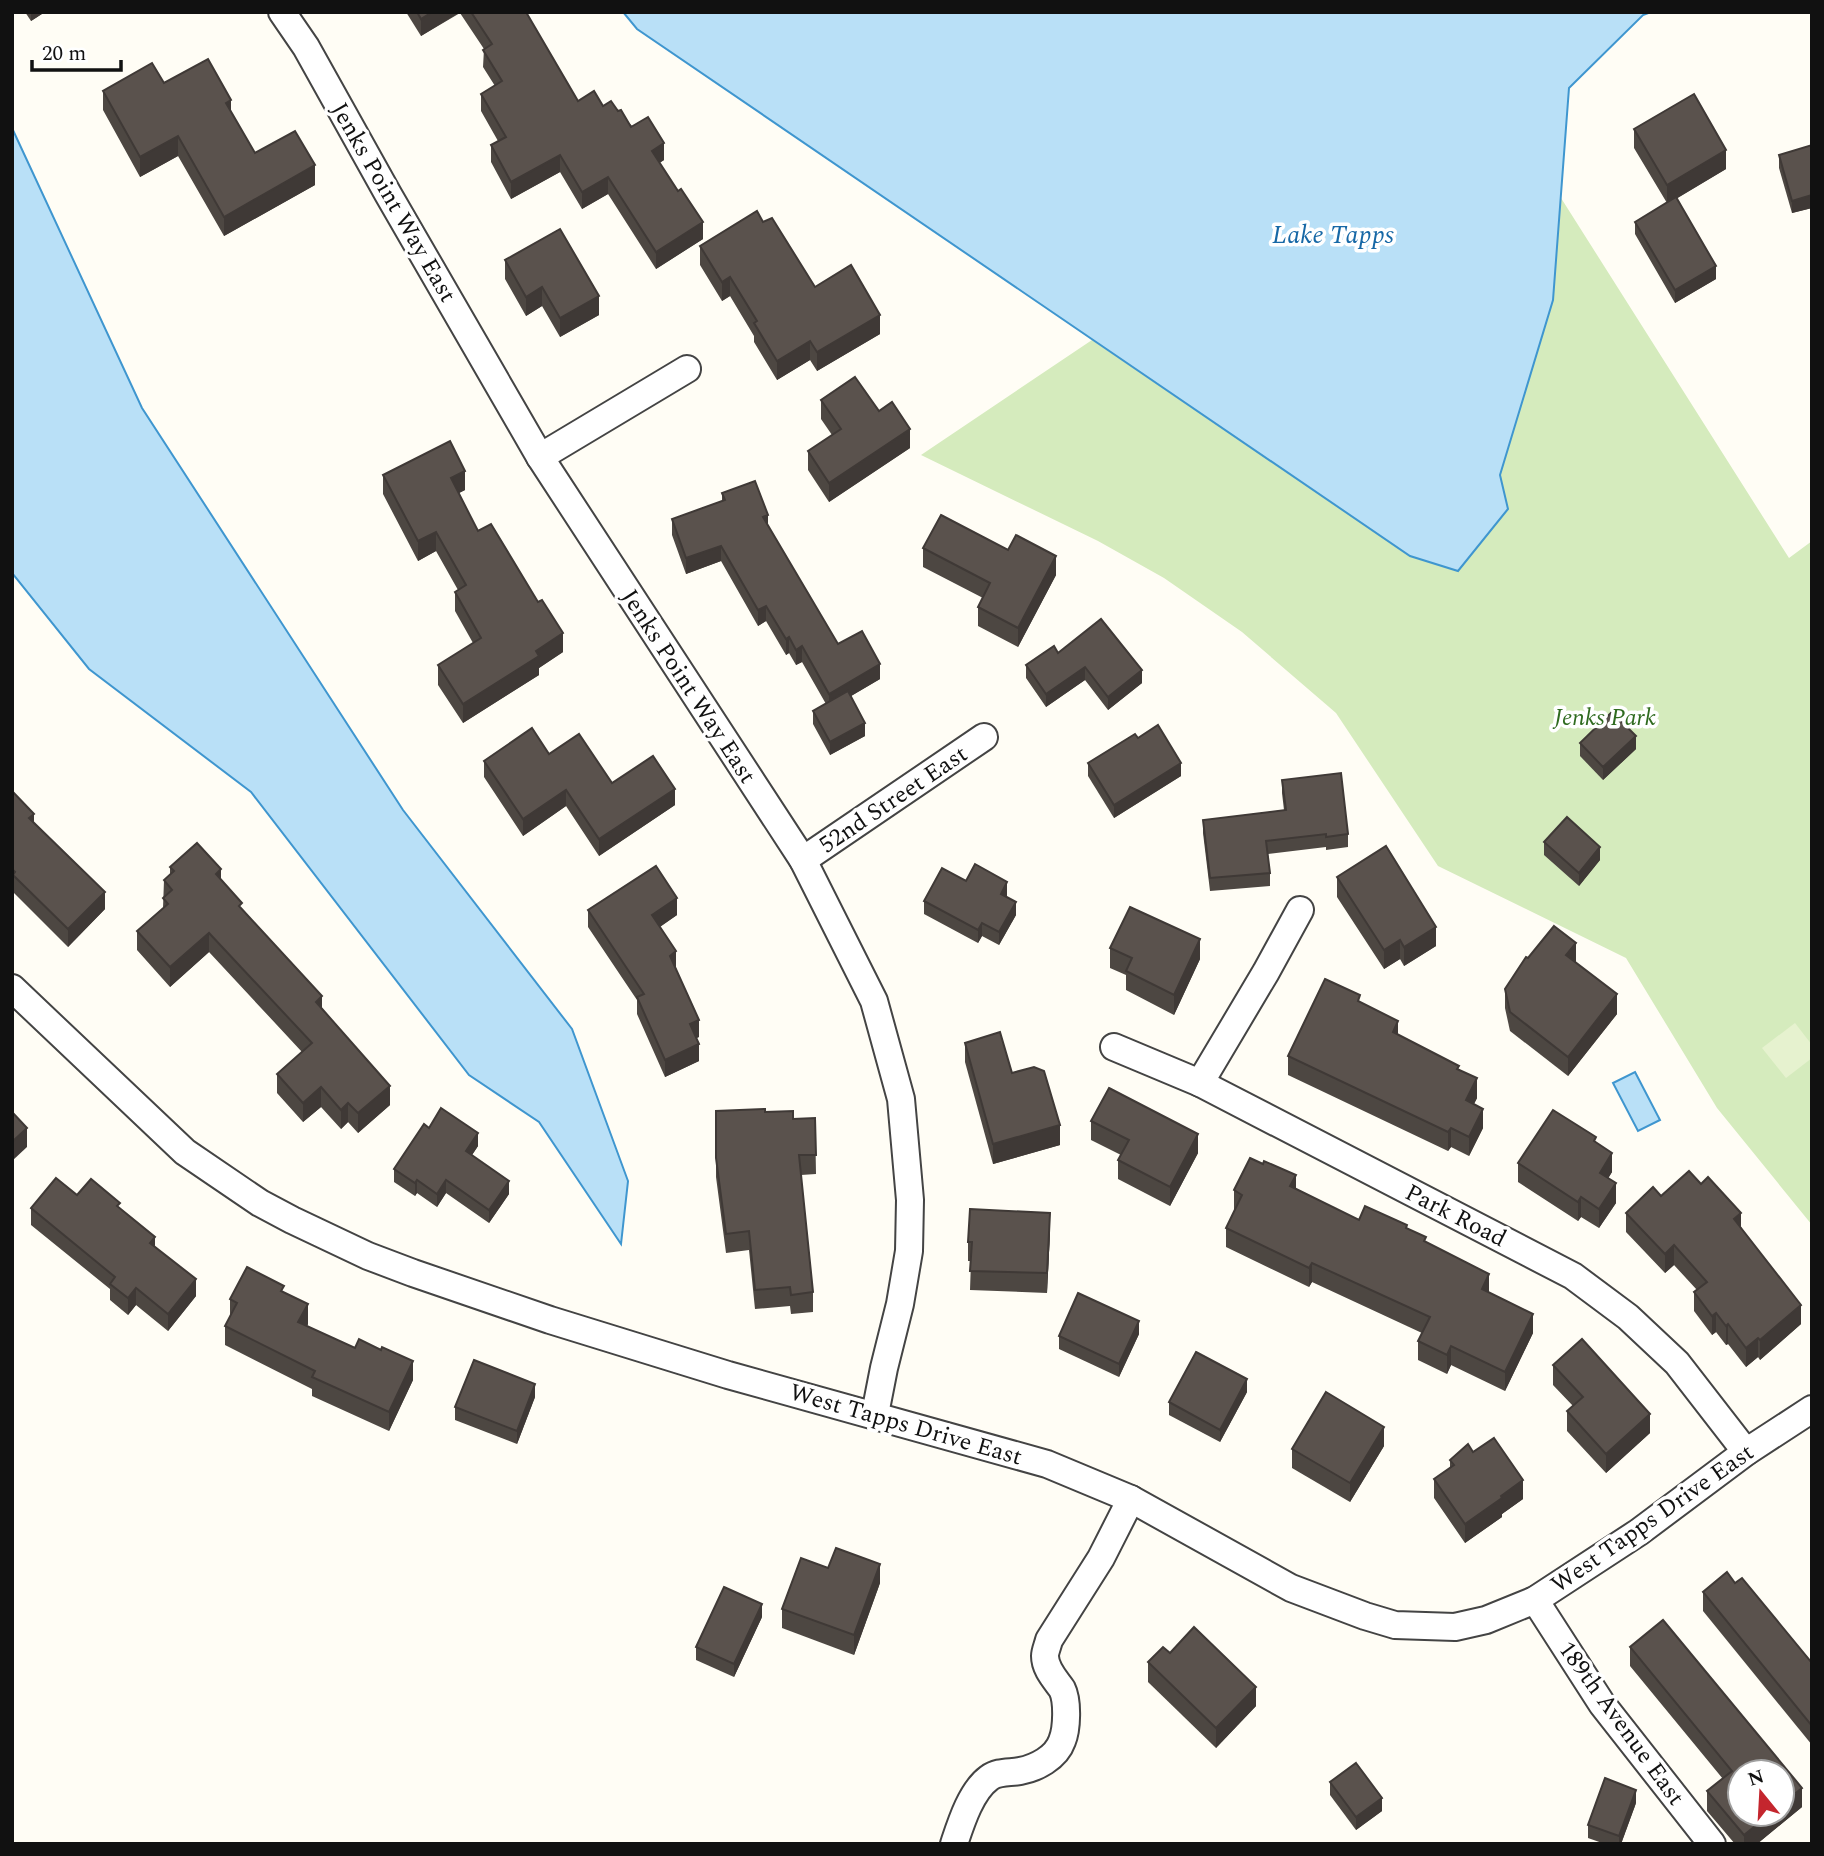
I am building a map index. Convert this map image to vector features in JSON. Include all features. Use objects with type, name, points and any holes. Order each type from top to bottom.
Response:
[{"type":"street","name":"Jenks Point Way East","points":[[282,12],[306,47],[540,457],[803,860],[874,1001],[901,1099],[910,1200],[909,1251],[901,1304],[875,1414]]},
{"type":"street","points":[[540,457],[687,369]]},
{"type":"street","name":"52nd Street East","points":[[803,860],[984,737]]},
{"type":"street","points":[[1200,1083],[1300,910]]},
{"type":"street","name":"West Tapps Drive East","points":[[12,989],[185,1152],[260,1203],[368,1256],[550,1320],[728,1375],[1047,1464],[1131,1499],[1291,1588],[1395,1625],[1455,1627],[1486,1620],[1535,1600],[1639,1532],[1746,1452],[1812,1409]]},
{"type":"street","name":"Park Road","points":[[1114,1048],[1200,1083],[1573,1276],[1628,1317],[1677,1363],[1746,1452]]},
{"type":"street","points":[[954,1844],[978,1790],[989,1777],[1040,1765],[1052,1756],[1062,1742],[1067,1705],[1063,1691],[1050,1673],[1045,1656],[1049,1640],[1101,1558],[1131,1499]]},
{"type":"street","name":"189th Avenue East","points":[[1535,1600],[1602,1704],[1712,1844]]},
{"type":"green space","name":"Jenks Park","points":[[1561,198],[1789,558],[1812,541],[1812,1225],[1717,1108],[1626,958],[1438,866],[1336,713],[1242,632],[1164,578],[1098,541],[921,455],[1092,340],[1410,556],[1458,571],[1508,509],[1500,475],[1553,300]]},
{"type":"green space","points":[[1795,1023],[1812,1045],[1812,1058],[1786,1078],[1762,1048]]},
{"type":"water","name":"Lake Tapps","points":[[623,12],[1651,12],[1643,15],[1569,88],[1553,300],[1500,475],[1508,509],[1458,571],[1410,556],[637,29]]},
{"type":"water","points":[[12,128],[142,408],[403,810],[572,1029],[628,1181],[621,1244],[539,1122],[469,1075],[251,792],[89,669],[12,573]]},
{"type":"water","points":[[1635,1072],[1660,1120],[1638,1131],[1613,1083]]},
{"type":"building","points":[[417,12],[432,12],[421,19]]},
{"type":"building","points":[[471,12],[526,12],[578,101],[594,91],[603,106],[611,101],[618,111],[621,110],[631,127],[648,117],[664,143],[652,151],[678,191],[681,189],[703,222],[656,252],[608,177],[582,192],[560,155],[511,182],[491,145],[506,137],[481,94],[502,81],[483,50],[492,44]]},
{"type":"building","points":[[208,59],[231,100],[226,103],[255,153],[295,131],[315,165],[224,217],[178,136],[140,157],[103,91],[152,63],[164,83]]},
{"type":"building","points":[[1694,94],[1726,150],[1667,185],[1634,129]]},
{"type":"building","points":[[1812,145],[1812,195],[1792,201],[1779,155]]},
{"type":"building","points":[[1676,197],[1716,266],[1675,290],[1635,222]]},
{"type":"building","points":[[757,211],[763,222],[772,218],[815,287],[851,265],[880,315],[817,352],[810,341],[777,361],[730,277],[722,282],[700,246]]},
{"type":"building","points":[[560,229],[599,296],[560,318],[542,287],[526,297],[505,260]]},
{"type":"building","points":[[855,377],[879,411],[892,402],[910,429],[829,483],[808,451],[841,429],[821,400]]},
{"type":"building","points":[[450,441],[465,471],[451,478],[478,531],[491,524],[538,602],[542,600],[563,633],[536,651],[539,656],[463,704],[438,665],[481,638],[455,592],[466,585],[436,532],[418,541],[383,475]]},
{"type":"building","points":[[755,481],[768,515],[763,517],[838,644],[862,631],[880,664],[829,694],[802,646],[796,650],[789,637],[786,639],[766,606],[758,610],[721,546],[686,558],[672,519],[725,500],[722,493]]},
{"type":"building","points":[[941,515],[1008,550],[1016,535],[1056,556],[1018,628],[978,607],[990,583],[923,548]]},
{"type":"building","points":[[1101,619],[1142,670],[1108,697],[1085,667],[1046,694],[1026,665],[1054,646],[1058,653]]},
{"type":"building","points":[[848,691],[865,723],[830,742],[813,711]]},
{"type":"building","points":[[1612,712],[1636,736],[1603,767],[1580,743]]},
{"type":"building","points":[[1158,725],[1181,763],[1114,805],[1088,763],[1135,734],[1138,738]]},
{"type":"building","points":[[532,728],[549,754],[579,734],[612,783],[653,756],[675,789],[599,839],[566,790],[523,819],[484,761]]},
{"type":"building","points":[[1341,773],[1348,834],[1266,841],[1270,873],[1210,878],[1203,820],[1286,810],[1282,780]]},
{"type":"building","points":[[12,791],[34,814],[29,818],[105,892],[68,929],[13,875]]},
{"type":"building","points":[[1567,817],[1600,847],[1579,873],[1544,842]]},
{"type":"building","points":[[197,843],[221,869],[216,874],[242,903],[239,906],[322,996],[316,1002],[390,1086],[358,1113],[348,1103],[341,1110],[321,1087],[303,1103],[277,1074],[312,1043],[209,933],[170,967],[137,931],[168,904],[163,898],[172,890],[164,880],[174,871],[170,867]]},
{"type":"building","points":[[1386,846],[1436,927],[1404,947],[1400,940],[1384,950],[1337,877]]},
{"type":"building","points":[[975,864],[1007,882],[1001,894],[1016,902],[999,932],[982,923],[978,930],[924,901],[942,868],[966,881]]},
{"type":"building","points":[[656,866],[677,898],[652,915],[676,951],[670,956],[699,1020],[690,1024],[699,1044],[665,1060],[637,997],[644,994],[588,910]]},
{"type":"building","points":[[1130,907],[1200,939],[1174,995],[1126,971],[1132,958],[1110,948]]},
{"type":"building","points":[[1554,926],[1576,943],[1566,955],[1617,994],[1568,1057],[1510,1012],[1505,989],[1526,957],[1528,958]]},
{"type":"building","points":[[1325,979],[1360,995],[1358,1001],[1398,1021],[1393,1032],[1477,1078],[1466,1100],[1483,1109],[1469,1137],[1451,1128],[1448,1132],[1288,1056]]},
{"type":"building","points":[[1000,1032],[1012,1073],[1034,1067],[1044,1071],[1060,1125],[993,1144],[965,1043]]},
{"type":"building","points":[[1109,1088],[1198,1134],[1170,1187],[1118,1160],[1129,1140],[1091,1121]]},
{"type":"building","points":[[441,1108],[478,1133],[466,1151],[509,1181],[489,1210],[446,1180],[437,1194],[394,1169],[424,1124],[429,1128]]},
{"type":"building","points":[[765,1109],[765,1112],[793,1111],[793,1119],[815,1118],[816,1155],[799,1155],[813,1292],[791,1295],[790,1287],[755,1290],[749,1231],[726,1234],[716,1158],[716,1111]]},
{"type":"building","points":[[1553,1110],[1596,1137],[1594,1141],[1612,1153],[1600,1173],[1616,1183],[1599,1209],[1581,1197],[1578,1202],[1518,1163]]},
{"type":"building","points":[[12,1112],[27,1128],[12,1142]]},
{"type":"building","points":[[1250,1158],[1296,1175],[1290,1186],[1359,1220],[1365,1206],[1407,1225],[1406,1228],[1426,1237],[1424,1241],[1489,1274],[1482,1289],[1533,1314],[1505,1372],[1451,1346],[1447,1355],[1418,1341],[1430,1317],[1312,1263],[1309,1268],[1226,1228],[1242,1195],[1234,1190]]},
{"type":"building","points":[[1689,1171],[1701,1184],[1708,1177],[1741,1213],[1734,1219],[1801,1305],[1760,1340],[1758,1338],[1746,1348],[1728,1324],[1726,1326],[1716,1313],[1712,1316],[1694,1292],[1707,1282],[1674,1245],[1665,1254],[1626,1213],[1653,1187],[1661,1196]]},
{"type":"building","points":[[56,1178],[77,1195],[91,1179],[120,1203],[117,1206],[155,1237],[150,1243],[196,1279],[168,1314],[136,1288],[128,1298],[110,1284],[115,1277],[31,1208]]},
{"type":"building","points":[[970,1209],[1050,1213],[1047,1273],[970,1271]]},
{"type":"building","points":[[247,1267],[284,1286],[281,1291],[308,1304],[298,1322],[355,1348],[359,1339],[413,1361],[389,1412],[312,1377],[315,1371],[225,1326],[237,1303],[230,1299]]},
{"type":"building","points":[[1078,1293],[1139,1321],[1119,1364],[1059,1336]]},
{"type":"building","points":[[1582,1339],[1650,1414],[1606,1454],[1567,1411],[1583,1397],[1553,1365]]},
{"type":"building","points":[[1196,1352],[1247,1379],[1220,1430],[1169,1402]]},
{"type":"building","points":[[474,1360],[535,1384],[517,1431],[455,1407]]},
{"type":"building","points":[[1326,1392],[1384,1427],[1350,1483],[1292,1449]]},
{"type":"building","points":[[1494,1438],[1523,1480],[1465,1524],[1434,1479],[1454,1465],[1450,1460],[1468,1444],[1473,1452]]},
{"type":"building","points":[[836,1548],[880,1564],[854,1635],[782,1609],[801,1558],[828,1568]]},
{"type":"building","points":[[1727,1572],[1735,1583],[1742,1578],[1812,1663],[1812,1726],[1703,1592]]},
{"type":"building","points":[[724,1587],[762,1604],[734,1664],[696,1647]]},
{"type":"building","points":[[1663,1620],[1777,1758],[1726,1758],[1726,1764],[1630,1647]]},
{"type":"building","points":[[1194,1627],[1256,1687],[1216,1728],[1148,1662],[1163,1647],[1170,1653]]},
{"type":"building","points":[[1356,1763],[1382,1798],[1356,1817],[1330,1782]]},
{"type":"building","points":[[1726,1776],[1726,1814],[1707,1791]]},
{"type":"building","points":[[1605,1778],[1636,1790],[1619,1836],[1588,1825]]},
{"type":"building","points":[[1796,1781],[1802,1788],[1796,1793]]},
{"type":"building","points":[[1738,1828],[1753,1828],[1744,1835]]}]
